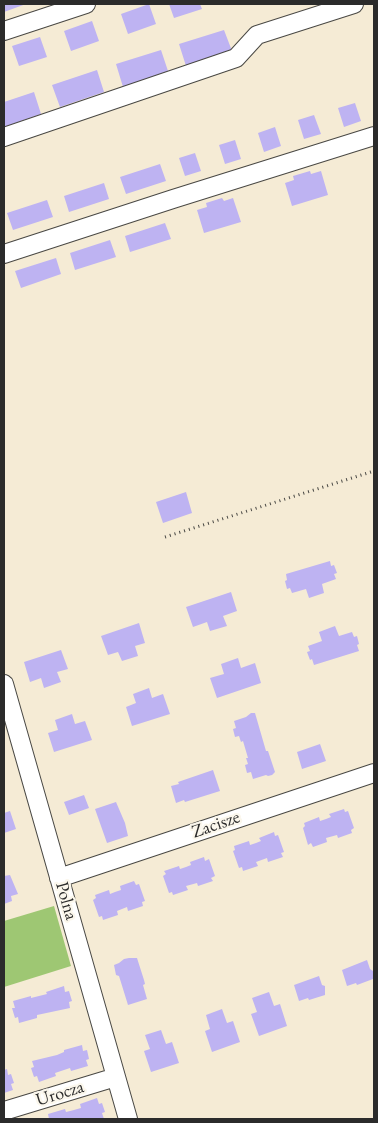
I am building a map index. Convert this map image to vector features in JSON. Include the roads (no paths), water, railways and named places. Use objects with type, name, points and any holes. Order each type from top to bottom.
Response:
[{"type":"street","points":[[4,31],[86,4]]},
{"type":"street","points":[[4,137],[236,58],[257,35],[354,4]]},
{"type":"street","points":[[4,254],[374,136]]},
{"type":"street","name":"Polna","points":[[4,684],[128,1119]]},
{"type":"street","name":"Zacisze","points":[[59,878],[374,773]]},
{"type":"street","name":"Urocza","points":[[4,1111],[116,1077]]}]
